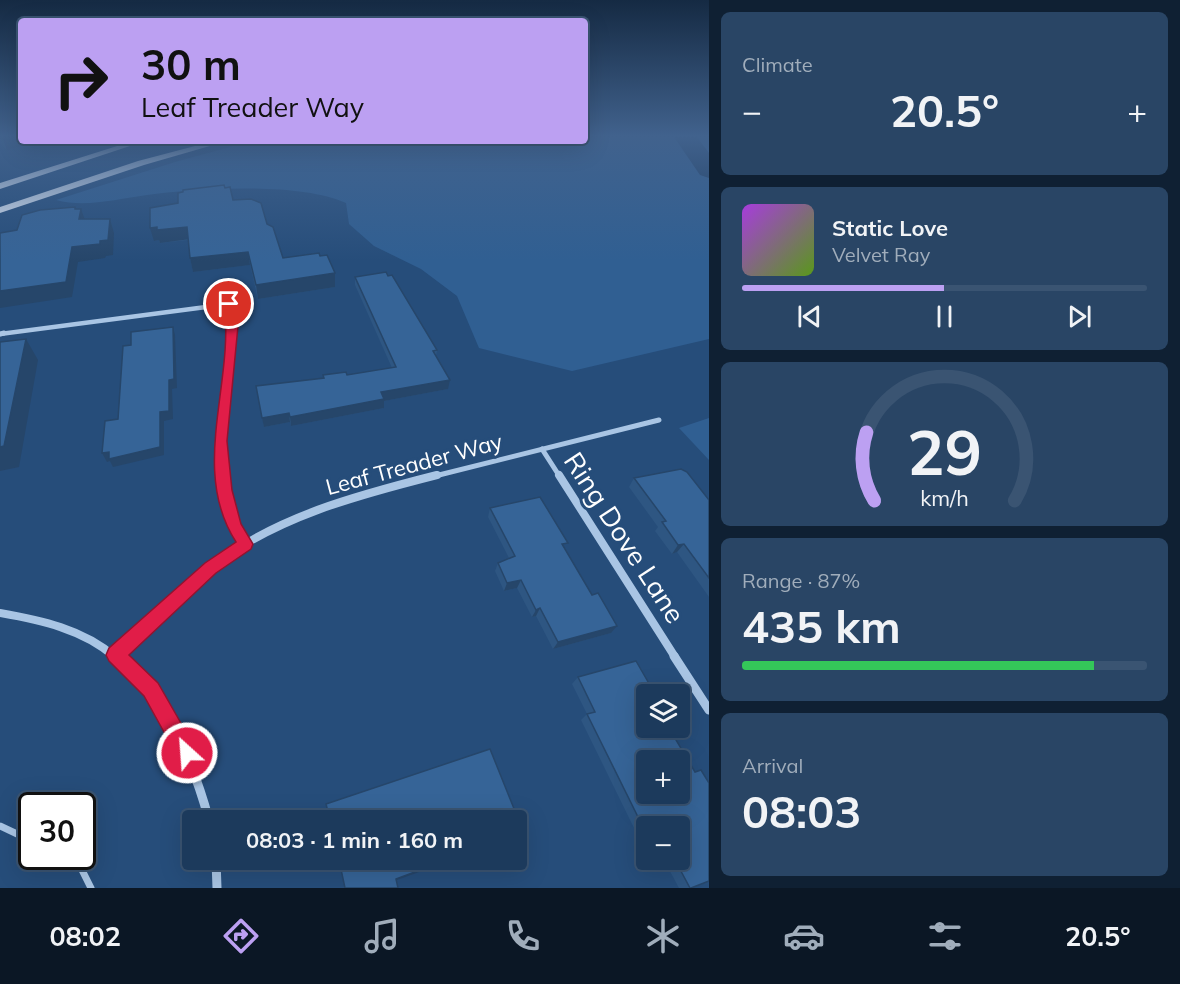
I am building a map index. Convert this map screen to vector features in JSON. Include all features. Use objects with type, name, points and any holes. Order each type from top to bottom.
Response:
[{"type":"main road","points":[[0,186],[24,178]]},
{"type":"main road","points":[[0,210],[95,178]]},
{"type":"street","points":[[0,334],[229,304],[233,326],[220,441],[225,490],[234,526],[246,544]]},
{"type":"street","name":"Leaf Treader Way","points":[[115,655],[210,568],[246,544],[286,523],[360,494],[658,420]]},
{"type":"street","name":"Ring Dove Lane","points":[[542,449],[709,710]]},
{"type":"street","points":[[0,613],[31,615],[69,629],[115,655],[151,689],[179,735],[202,789],[207,810]]},
{"type":"street","points":[[216,870],[217,888]]},
{"type":"lane","points":[[0,826],[18,835]]},
{"type":"lane","points":[[82,870],[91,888]]},
{"type":"shaded area","points":[[124,178],[709,178],[709,339],[572,371],[479,348],[457,296],[421,269],[374,246],[349,224],[346,203],[326,196],[276,189],[248,188],[168,192],[90,203],[56,200]]},
{"type":"shaded area","points":[[709,418],[709,460],[679,428]]},
{"type":"building","points":[[224,185],[225,188],[230,187],[233,200],[251,199],[261,203],[267,224],[273,227],[283,258],[319,253],[320,256],[327,255],[335,273],[256,285],[248,252],[190,258],[187,227],[157,230],[157,227],[150,228],[150,208],[178,203],[178,193],[183,190]]},
{"type":"building","points":[[75,207],[75,209],[81,209],[79,219],[110,219],[108,240],[100,241],[100,244],[72,247],[66,282],[0,291],[0,233],[17,230],[22,215],[40,210]]},
{"type":"building","points":[[386,272],[388,276],[392,275],[437,350],[433,351],[450,380],[381,392],[384,399],[290,417],[289,413],[262,418],[256,386],[324,378],[323,375],[346,372],[347,375],[396,367],[355,277]]},
{"type":"building","points":[[173,327],[174,379],[169,380],[169,411],[160,412],[160,447],[109,459],[109,452],[102,453],[105,421],[118,419],[123,346],[131,345],[131,332]]},
{"type":"building","points":[[26,339],[4,446],[0,447],[0,342]]},
{"type":"building","points":[[681,469],[687,472],[709,500],[709,578],[684,544],[678,545],[662,522],[666,521],[634,478]]},
{"type":"building","points":[[540,497],[568,543],[562,544],[592,595],[598,593],[617,626],[558,642],[540,608],[536,610],[521,580],[507,583],[498,563],[515,556],[490,508]]},
{"type":"building","points":[[636,661],[649,684],[636,684],[636,738],[675,738],[682,750],[636,750],[636,804],[690,804],[690,764],[695,772],[701,770],[709,783],[709,881],[690,888],[680,870],[690,870],[690,816],[638,816],[587,714],[595,712],[578,677]]},
{"type":"building","points":[[490,749],[515,810],[328,810],[326,804]]},
{"type":"building","points":[[341,870],[420,870],[396,879],[398,888],[345,888]]},
{"type":"route","points":[[187,753],[179,735],[151,689],[115,655],[210,568],[246,544],[234,526],[225,490],[220,441],[233,326],[229,304]]}]
